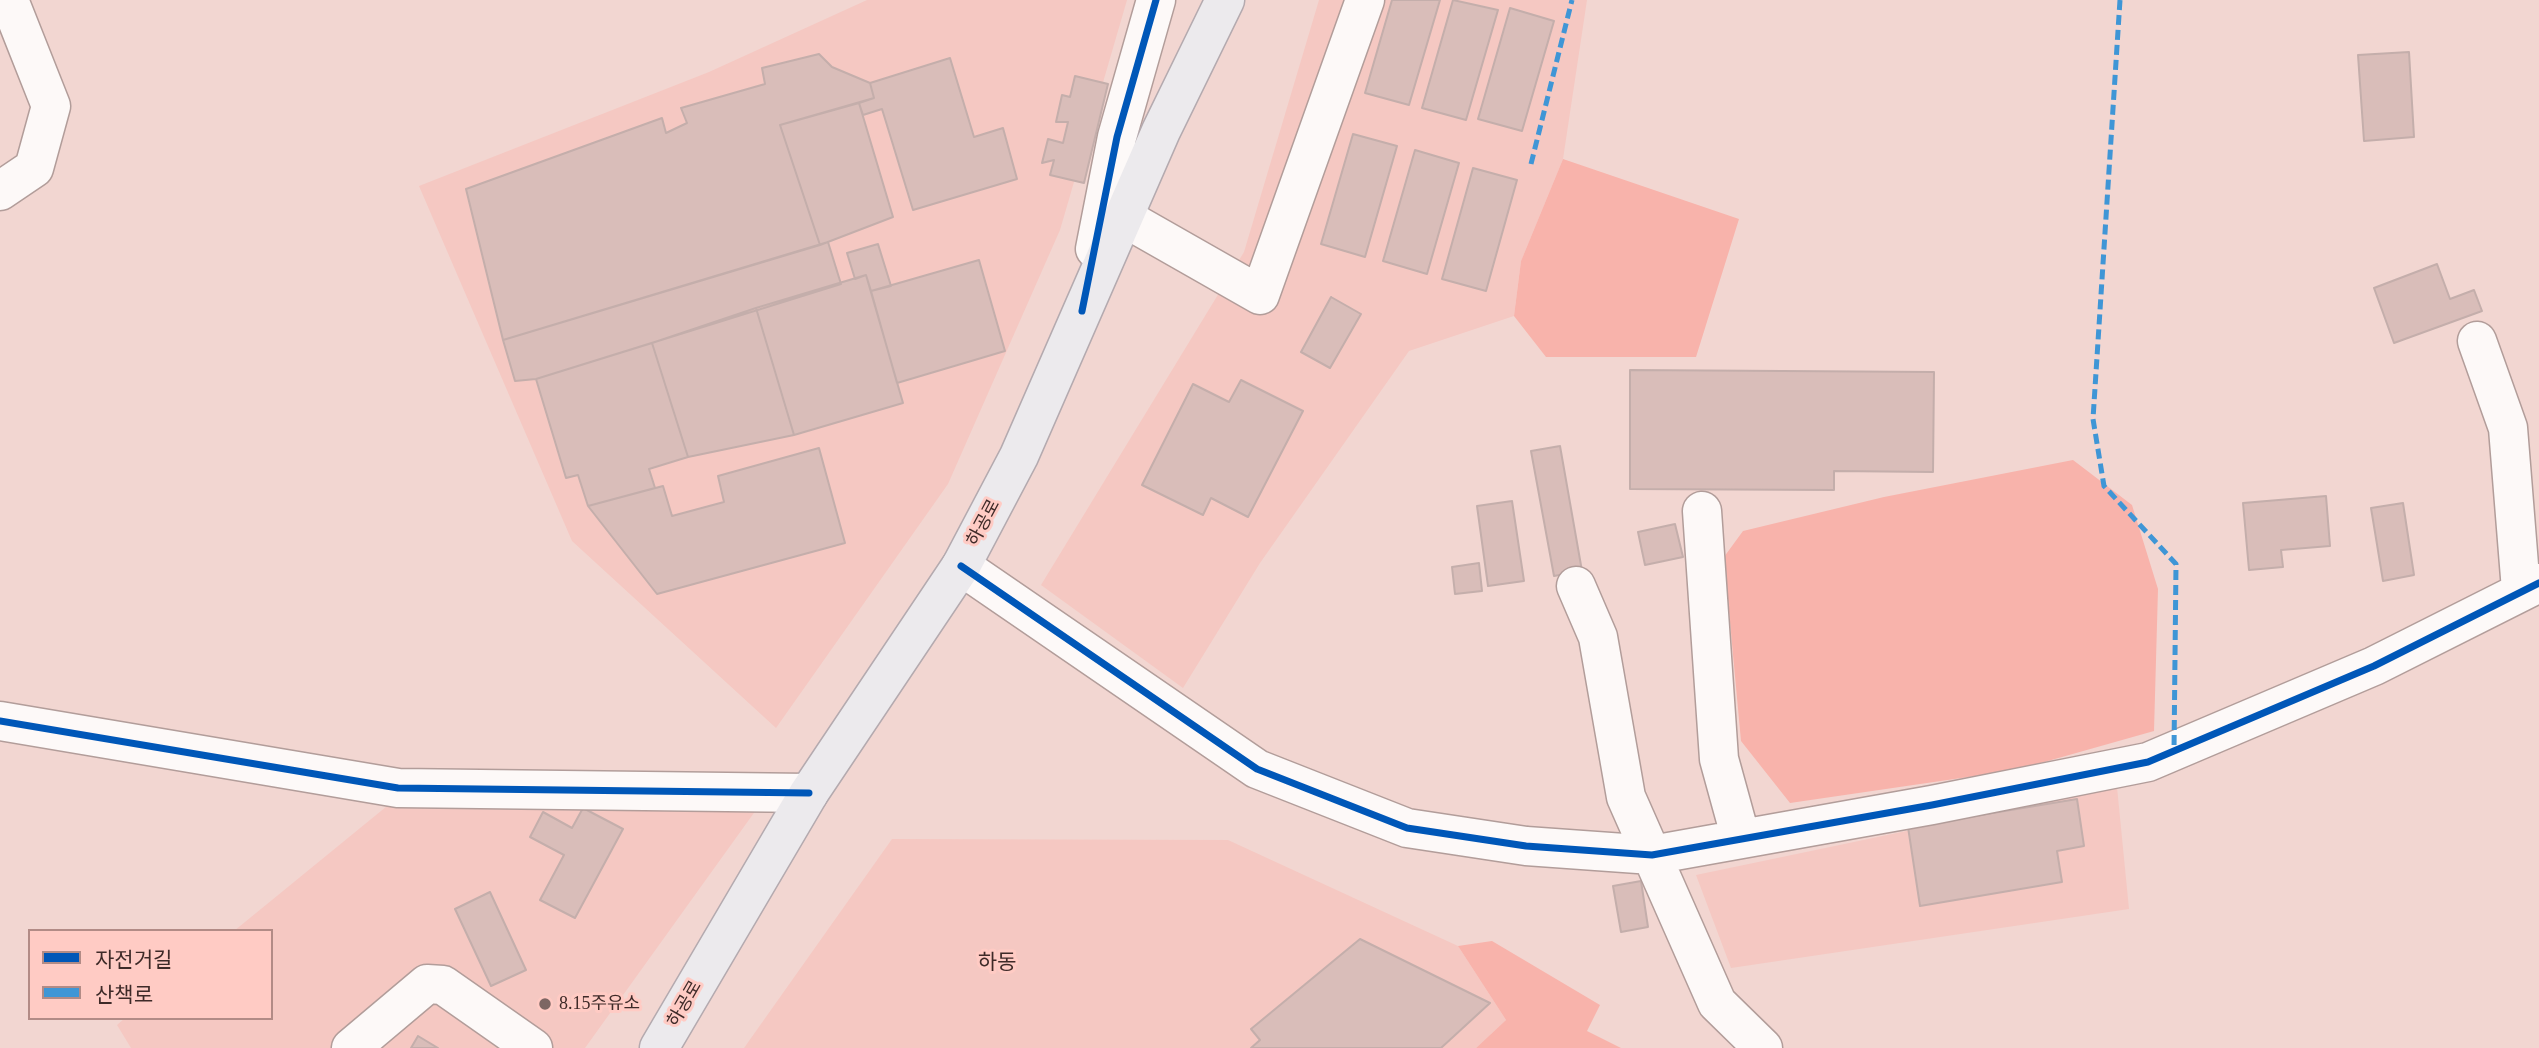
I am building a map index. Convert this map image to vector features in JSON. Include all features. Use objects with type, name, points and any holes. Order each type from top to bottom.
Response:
[{"type":"main road","name":"하공로","points":[[659,1048],[808,793],[961,566],[1019,456],[1161,131],[1225,0]]},
{"type":"street","points":[[0,191],[34,168],[51,106],[9,0]]},
{"type":"street","points":[[1082,311],[1117,138],[1156,0]]},
{"type":"street","points":[[1123,217],[1261,295],[1365,0]]},
{"type":"street","points":[[961,566],[1257,769],[1407,828],[1526,846],[1652,855],[2148,762],[2374,666],[2530,587],[2508,428],[2477,341]]},
{"type":"street","points":[[1702,511],[1718,759],[1741,839]]},
{"type":"street","points":[[1576,586],[1598,637],[1626,797],[1717,1003],[1763,1048]]},
{"type":"street","points":[[0,721],[398,788],[808,793]]},
{"type":"street","points":[[351,1048],[427,984],[443,985],[533,1048]]},
{"type":"shaded area","points":[[867,0],[1127,0],[1060,230],[948,484],[776,728],[572,541],[419,186],[709,72]]},
{"type":"shaded area","points":[[1319,0],[1587,0],[1563,159],[1521,261],[1514,316],[1409,351],[1260,563],[1183,688],[1041,585],[1244,252]]},
{"type":"shaded area","points":[[1563,159],[1739,219],[1696,357],[1546,357],[1514,316],[1521,261]]},
{"type":"shaded area","points":[[2073,460],[2132,505],[2158,589],[2154,731],[2016,770],[1790,803],[1741,741],[1724,557],[1743,531],[1884,497]]},
{"type":"shaded area","points":[[2117,787],[2129,909],[1731,968],[1696,875]]},
{"type":"shaded area","points":[[392,802],[756,810],[585,1048],[131,1048],[117,1025],[123,1020],[273,1020],[273,929],[236,929]]},
{"type":"shaded area","points":[[892,839],[1228,840],[1458,946],[1506,1020],[1476,1048],[744,1048]]},
{"type":"shaded area","points":[[1492,941],[1600,1005],[1587,1031],[1621,1048],[1476,1048],[1506,1020],[1458,946]]},
{"type":"building","points":[[1392,0],[1440,0],[1409,105],[1365,93]]},
{"type":"building","points":[[1453,0],[1498,10],[1466,120],[1422,108]]},
{"type":"building","points":[[1510,8],[1554,21],[1522,131],[1478,119]]},
{"type":"building","points":[[2409,52],[2414,137],[2364,141],[2358,55]]},
{"type":"building","points":[[819,54],[832,67],[870,83],[874,98],[780,125],[820,245],[503,340],[466,189],[662,118],[666,133],[687,123],[681,108],[765,84],[762,68]]},
{"type":"building","points":[[950,58],[974,137],[1003,128],[1017,179],[913,210],[882,109],[863,115],[859,103],[874,98],[870,83]]},
{"type":"building","points":[[1075,76],[1108,84],[1084,183],[1050,175],[1054,160],[1042,163],[1048,139],[1063,143],[1068,122],[1056,122],[1062,95],[1070,97]]},
{"type":"building","points":[[859,103],[893,217],[820,245],[780,125]]},
{"type":"building","points":[[1353,134],[1397,146],[1365,257],[1321,244]]},
{"type":"building","points":[[1415,150],[1459,163],[1427,274],[1383,261]]},
{"type":"building","points":[[1473,168],[1517,180],[1486,291],[1442,279]]},
{"type":"building","points":[[828,242],[841,284],[536,379],[515,381],[503,340]]},
{"type":"building","points":[[878,244],[891,286],[871,291],[866,275],[855,279],[847,253]]},
{"type":"building","points":[[979,260],[1005,351],[897,383],[871,291]]},
{"type":"building","points":[[2437,264],[2450,299],[2474,290],[2482,311],[2394,343],[2374,288]]},
{"type":"building","points":[[866,275],[903,403],[794,435],[756,308]]},
{"type":"building","points":[[1331,297],[1361,314],[1330,368],[1301,352]]},
{"type":"building","points":[[756,308],[794,435],[688,457],[652,343]]},
{"type":"building","points":[[652,343],[688,457],[649,469],[655,488],[588,506],[578,475],[566,478],[536,379]]},
{"type":"building","points":[[1630,370],[1934,372],[1933,472],[1834,471],[1834,490],[1630,489]]},
{"type":"building","points":[[1241,380],[1303,411],[1248,517],[1211,498],[1203,515],[1142,485],[1193,384],[1229,402]]},
{"type":"building","points":[[1560,446],[1582,571],[1554,576],[1531,451]]},
{"type":"building","points":[[819,448],[845,543],[657,594],[588,506],[663,486],[672,516],[724,502],[718,476]]},
{"type":"building","points":[[2326,496],[2330,546],[2281,550],[2283,567],[2249,570],[2243,503]]},
{"type":"building","points":[[1512,501],[1524,581],[1488,586],[1477,506]]},
{"type":"building","points":[[2403,503],[2414,575],[2383,581],[2371,508]]},
{"type":"building","points":[[1675,524],[1683,557],[1645,565],[1638,532]]},
{"type":"building","points":[[1479,563],[1482,591],[1455,594],[1452,567]]},
{"type":"building","points":[[2077,799],[2084,846],[2057,851],[2062,882],[1920,906],[1908,827]]},
{"type":"building","points":[[583,808],[623,829],[575,918],[540,900],[564,855],[530,837],[543,812],[572,828]]},
{"type":"building","points":[[1641,881],[1648,927],[1621,932],[1613,886]]},
{"type":"building","points":[[490,892],[526,970],[491,986],[455,909]]},
{"type":"building","points":[[1360,939],[1490,1003],[1441,1048],[1251,1048],[1260,1040],[1251,1029]]},
{"type":"building","points":[[418,1036],[438,1048],[411,1048]]},
{"type":"marked path","points":[[1531,164],[1572,0]]},
{"type":"marked path","points":[[2120,0],[2093,419],[2104,486],[2176,564],[2174,751]]},
{"type":"cycle path","points":[[1082,311],[1117,137],[1156,0]]},
{"type":"cycle path","points":[[961,566],[1257,769],[1407,828],[1526,846],[1652,855],[1932,805],[2148,762],[2374,666],[2539,583]]},
{"type":"cycle path","points":[[0,721],[398,788],[809,793]]},
{"type":"place","name":"8.15주유소","points":[[545,1004]]},
{"type":"district","name":"하동","points":[[997,963]]}]
